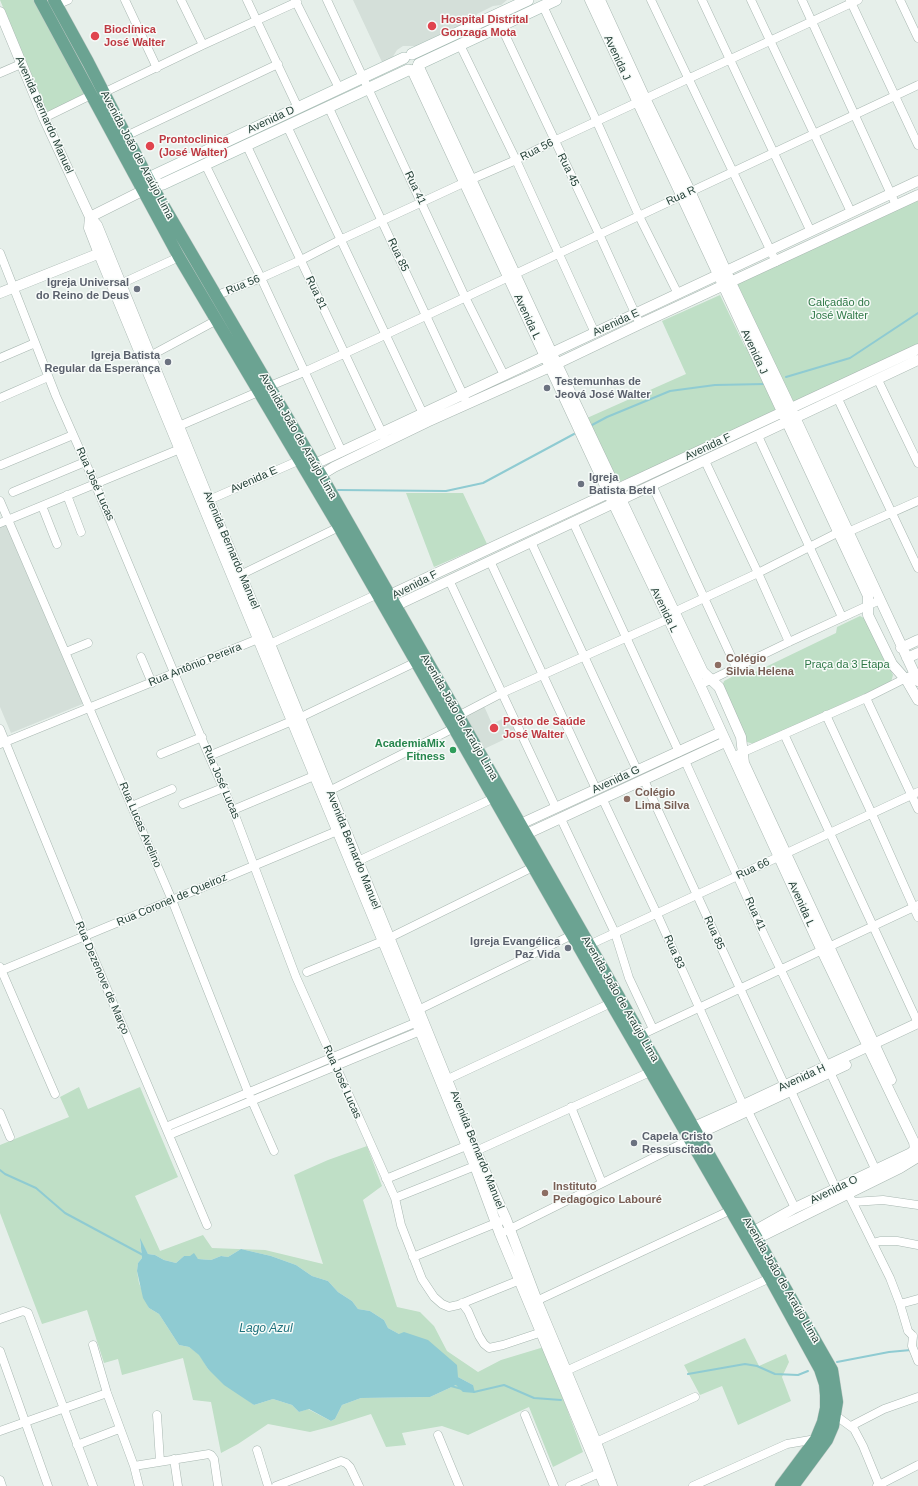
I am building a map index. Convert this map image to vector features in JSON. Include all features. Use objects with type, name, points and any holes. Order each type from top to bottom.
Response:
[{"type":"main road","name":"Avenida João de Araújo Lima","points":[[40,0],[91,95],[270,386],[315,464],[386,598],[439,692]]},
{"type":"main road","name":"Avenida D","points":[[145,185],[339,88],[528,0]]},
{"type":"main road","name":"Avenida D","points":[[145,185],[163,184],[556,0]]},
{"type":"main road","name":"Avenida João de Araújo Lima","points":[[55,2],[126,136],[145,185],[179,257],[215,321],[339,527],[386,598],[416,662],[452,710],[519,831],[589,945],[641,1035],[731,1210],[820,1369],[825,1384],[826,1408],[821,1440]]},
{"type":"main road","points":[[408,56],[404,66],[414,67]]},
{"type":"main road","name":"Avenida João de Araújo Lima","points":[[452,710],[454,728],[494,798],[519,831],[533,867],[650,1072],[756,1234],[832,1370],[837,1402],[835,1415],[821,1440]]},
{"type":"main road","points":[[781,1486],[821,1440]]},
{"type":"main road","points":[[793,1486],[821,1440]]},
{"type":"street","points":[[55,2],[68,0]]},
{"type":"street","points":[[125,0],[157,68]]},
{"type":"street","points":[[181,0],[203,45]]},
{"type":"street","points":[[247,0],[298,108]]},
{"type":"street","name":"Rua 41","points":[[327,0],[465,297],[504,376]]},
{"type":"street","name":"Avenida J","points":[[590,0],[686,193],[727,284],[846,537],[880,600],[901,648],[916,677]]},
{"type":"street","name":"Avenida J","points":[[600,0],[641,100]]},
{"type":"street","points":[[651,0],[690,78],[732,173],[776,262]]},
{"type":"street","points":[[702,0],[811,232]]},
{"type":"street","points":[[751,0],[851,212]]},
{"type":"street","points":[[802,0],[896,205]]},
{"type":"street","points":[[900,0],[918,38]]},
{"type":"street","points":[[103,93],[257,21],[296,1],[339,88]]},
{"type":"street","points":[[853,1],[918,145]]},
{"type":"street","name":"Rua 56","points":[[215,296],[301,260],[340,240],[516,160],[853,1]]},
{"type":"street","points":[[542,6],[597,122],[639,216],[678,294]]},
{"type":"street","name":"Avenida Bernardo Manuel","points":[[0,12],[44,118],[90,217],[97,225],[103,252],[180,449],[209,500],[258,639],[329,791],[340,829],[453,1103],[476,1151],[501,1221],[500,1234],[520,1280],[534,1303],[566,1371],[596,1442],[605,1486]]},
{"type":"street","name":"Rua 45","points":[[496,15],[599,234],[634,314],[640,324]]},
{"type":"street","points":[[460,45],[516,160],[595,333]]},
{"type":"street","points":[[0,73],[21,64]]},
{"type":"street","points":[[126,136],[278,64]]},
{"type":"street","name":"Avenida L","points":[[414,67],[674,621],[700,686],[725,742],[782,855],[917,1147]]},
{"type":"street","name":"Rua R","points":[[270,386],[385,335],[918,85]]},
{"type":"street","points":[[44,118],[91,95]]},
{"type":"street","name":"Rua 85","points":[[328,106],[468,404]]},
{"type":"street","points":[[287,126],[425,418]]},
{"type":"street","name":"Rua 81","points":[[246,144],[384,437]]},
{"type":"street","points":[[205,164],[261,278],[342,452]]},
{"type":"street","name":"Avenida E","points":[[425,418],[462,394],[549,355],[918,181]]},
{"type":"street","points":[[90,217],[145,185]]},
{"type":"street","name":"Avenida E","points":[[315,464],[342,452],[384,437],[425,418],[468,404],[554,366],[640,324],[918,195]]},
{"type":"street","points":[[0,293],[103,252]]},
{"type":"street","name":"Rua José Lucas","points":[[0,253],[48,377],[233,810],[296,977],[394,1198],[401,1225],[422,1278],[434,1297],[446,1306],[452,1307],[462,1303]]},
{"type":"street","points":[[117,286],[179,257]]},
{"type":"street","name":"Avenida Bernardo Manuel","points":[[117,286],[150,356],[179,426],[198,483],[237,577],[270,644],[314,776],[340,829],[358,861],[366,892]]},
{"type":"street","points":[[150,356],[215,321]]},
{"type":"street","points":[[0,358],[35,343]]},
{"type":"street","name":"Avenida F","points":[[386,598],[787,410],[917,354]]},
{"type":"street","name":"Avenida F","points":[[386,598],[449,580],[490,562],[878,380],[917,354]]},
{"type":"street","points":[[0,398],[48,377]]},
{"type":"street","points":[[878,380],[918,463]]},
{"type":"street","points":[[179,426],[258,392]]},
{"type":"street","points":[[838,398],[918,568]]},
{"type":"street","points":[[1,465],[73,436]]},
{"type":"street","points":[[758,436],[842,618]]},
{"type":"street","name":"Avenida E","points":[[321,475],[384,437]]},
{"type":"street","points":[[4,521],[180,449]]},
{"type":"street","name":"Avenida E","points":[[209,500],[300,460]]},
{"type":"street","points":[[705,461],[789,642]]},
{"type":"street","points":[[13,492],[85,462]]},
{"type":"street","points":[[652,485],[736,667]]},
{"type":"street","points":[[66,495],[82,532]]},
{"type":"street","name":"Rua Lucas Avelino","points":[[0,501],[4,521],[66,652],[90,707],[172,900],[248,1092],[274,1151]]},
{"type":"street","points":[[452,710],[502,693],[626,638],[674,621],[703,598],[758,573],[810,546],[846,537],[918,501]]},
{"type":"street","points":[[42,506],[57,544]]},
{"type":"street","points":[[573,522],[679,752]]},
{"type":"street","points":[[237,577],[339,527]]},
{"type":"street","name":"Avenida J","points":[[846,537],[868,596],[868,615],[888,657],[894,667],[912,688],[918,700]]},
{"type":"street","points":[[531,542],[637,770]]},
{"type":"street","points":[[490,562],[596,789]]},
{"type":"street","points":[[449,580],[556,808]]},
{"type":"street","points":[[258,639],[270,644],[386,598]]},
{"type":"street","points":[[700,686],[736,667],[880,600]]},
{"type":"street","name":"Avenida L","points":[[674,621],[703,672],[710,680],[720,687],[741,737],[743,752],[742,758],[782,855]]},
{"type":"street","name":"Rua Antônio Pereira","points":[[3,743],[258,639]]},
{"type":"street","points":[[901,648],[918,640]]},
{"type":"street","points":[[66,652],[88,643]]},
{"type":"street","points":[[907,658],[918,653]]},
{"type":"street","points":[[141,657],[152,682]]},
{"type":"street","points":[[209,756],[295,720],[416,662]]},
{"type":"street","points":[[732,756],[866,698],[905,678],[916,677]]},
{"type":"street","points":[[866,698],[915,794],[918,809]]},
{"type":"street","points":[[826,715],[916,906],[918,917]]},
{"type":"street","points":[[329,791],[454,728]]},
{"type":"street","name":"Rua Dezenove de Março","points":[[0,729],[3,743],[207,1225]]},
{"type":"street","name":"Avenida G","points":[[519,831],[556,808],[721,732]]},
{"type":"street","points":[[784,734],[918,1023]]},
{"type":"street","points":[[161,754],[202,737]]},
{"type":"street","name":"Avenida G","points":[[519,831],[561,819],[725,742]]},
{"type":"street","name":"Rua 41","points":[[685,761],[877,1174]]},
{"type":"street","points":[[233,810],[314,776]]},
{"type":"street","name":"Rua 85","points":[[644,780],[740,990],[836,1189]]},
{"type":"street","points":[[183,804],[223,788]]},
{"type":"street","points":[[132,806],[172,789]]},
{"type":"street","name":"Rua 66","points":[[589,945],[915,794]]},
{"type":"street","points":[[358,861],[494,798]]},
{"type":"street","name":"Rua 83","points":[[603,800],[746,1108],[795,1208]]},
{"type":"street","points":[[561,819],[614,933],[629,978],[653,1029]]},
{"type":"street","name":"Rua Coronel de Queiroz","points":[[0,969],[85,937],[340,829]]},
{"type":"street","points":[[307,972],[386,940],[533,867]]},
{"type":"street","points":[[641,1035],[740,990],[916,906]]},
{"type":"street","points":[[416,1011],[572,934]]},
{"type":"street","points":[[0,969],[55,1094]]},
{"type":"street","points":[[448,1079],[611,1003]]},
{"type":"street","name":"Avenida H","points":[[872,1049],[918,1023]]},
{"type":"street","points":[[167,1131],[248,1092],[331,1058],[421,1025]]},
{"type":"street","points":[[167,1131],[252,1100],[335,1066],[421,1025]]},
{"type":"street","name":"Avenida Bernardo Manuel","points":[[421,1025],[448,1079],[453,1103],[466,1146],[501,1221],[510,1229],[542,1332],[603,1472],[612,1486]]},
{"type":"street","name":"Avenida H","points":[[691,1133],[872,1049],[918,1031]]},
{"type":"street","points":[[476,1151],[650,1072]]},
{"type":"street","points":[[571,1107],[602,1183]]},
{"type":"street","points":[[0,1113],[10,1137]]},
{"type":"street","points":[[500,1234],[602,1183],[691,1133]]},
{"type":"street","points":[[386,1179],[466,1146]]},
{"type":"street","name":"Avenida O","points":[[756,1234],[851,1197],[877,1174],[917,1147]]},
{"type":"street","points":[[394,1198],[475,1166]]},
{"type":"street","name":"Avenida O","points":[[756,1234],[795,1208],[836,1189],[877,1174]]},
{"type":"street","points":[[851,1197],[918,1205]]},
{"type":"street","points":[[851,1197],[890,1278],[908,1331],[916,1336],[912,1346],[918,1361]]},
{"type":"street","points":[[534,1303],[731,1210]]},
{"type":"street","points":[[413,1257],[501,1221]]},
{"type":"street","points":[[873,1243],[880,1241],[897,1241],[918,1245]]},
{"type":"street","points":[[566,1371],[770,1278]]},
{"type":"street","points":[[520,1280],[462,1303],[468,1311],[479,1336],[484,1344],[489,1348],[542,1332]]},
{"type":"street","points":[[900,1304],[918,1299]]},
{"type":"street","points":[[0,1319],[22,1312],[26,1312],[29,1315],[93,1486]]},
{"type":"street","points":[[93,1345],[107,1393],[119,1429],[134,1466],[139,1486]]},
{"type":"street","points":[[0,1351],[48,1486]]},
{"type":"street","points":[[0,1431],[107,1393]]},
{"type":"street","points":[[596,1442],[694,1397]]},
{"type":"street","points":[[851,1426],[884,1409],[918,1397]]},
{"type":"street","points":[[157,1415],[160,1461]]},
{"type":"street","points":[[525,1415],[554,1486]]},
{"type":"street","points":[[835,1415],[851,1426],[860,1441],[878,1485],[918,1466]]},
{"type":"street","points":[[77,1445],[119,1429]]},
{"type":"street","points":[[438,1435],[459,1486]]},
{"type":"street","points":[[694,1486],[787,1444],[821,1440]]},
{"type":"street","points":[[257,1450],[268,1486]]},
{"type":"street","points":[[134,1466],[209,1454],[214,1459],[218,1486]]},
{"type":"street","points":[[174,1459],[178,1486]]},
{"type":"street","points":[[276,1486],[341,1461],[350,1467],[358,1486]]},
{"type":"street","points":[[570,1486],[603,1472]]},
{"type":"street","points":[[0,1480],[2,1486]]},
{"type":"shaded area","points":[[353,0],[507,0],[501,5],[493,6],[477,14],[476,18],[415,46],[403,46],[397,50],[392,58],[382,62]]},
{"type":"shaded area","points":[[7,524],[85,703],[11,733],[0,707],[0,527]]},
{"type":"shaded area","name":"Posto de Saúde José Walter","points":[[484,706],[492,724],[510,715],[518,733],[484,749],[466,715]]},
{"type":"green space","points":[[0,0],[37,0],[86,93],[47,113]]},
{"type":"green space","name":"Calçadão do José Walter","points":[[918,200],[918,346],[792,405],[735,284]]},
{"type":"green space","points":[[720,295],[779,412],[617,483],[587,418],[686,374],[662,321]]},
{"type":"green space","points":[[406,493],[463,493],[487,544],[434,567]]},
{"type":"green space","name":"Praça da 3 Etapa","points":[[860,616],[866,619],[893,675],[891,682],[754,744],[747,742],[722,687],[724,681],[745,670],[751,674],[836,633],[837,627]]},
{"type":"green space","points":[[79,1087],[88,1109],[140,1087],[178,1177],[135,1196],[160,1251],[203,1235],[212,1248],[241,1249],[265,1250],[323,1264],[294,1175],[328,1160],[367,1146],[382,1186],[363,1200],[397,1307],[420,1312],[434,1326],[447,1351],[478,1372],[501,1360],[544,1347],[583,1452],[553,1467],[529,1407],[468,1435],[442,1426],[402,1433],[406,1445],[386,1447],[371,1414],[310,1432],[268,1424],[238,1444],[221,1453],[211,1402],[193,1400],[183,1358],[122,1375],[118,1359],[104,1363],[87,1310],[42,1324],[0,1213],[0,1145],[69,1117],[60,1097]],"holes":[[[140,1240],[148,1254],[176,1263],[184,1256],[211,1260],[221,1256],[228,1257],[241,1249],[271,1256],[296,1265],[312,1276],[328,1281],[338,1292],[352,1301],[358,1309],[370,1311],[384,1320],[388,1328],[399,1334],[458,1377],[473,1385],[456,1385],[430,1397],[361,1398],[342,1405],[335,1419],[331,1421],[308,1409],[299,1412],[292,1405],[273,1399],[254,1405],[208,1369],[200,1355],[189,1347],[179,1345],[159,1314],[149,1308],[139,1283],[137,1271],[138,1263],[142,1258]]]},
{"type":"green space","points":[[745,1338],[759,1366],[786,1354],[789,1362],[782,1377],[791,1401],[738,1425],[722,1386],[700,1395],[684,1365]]},
{"type":"water","name":"Lago Azul","points":[[140,1238],[148,1254],[176,1263],[184,1256],[190,1256],[194,1253],[198,1259],[211,1260],[221,1256],[228,1257],[241,1249],[271,1256],[296,1265],[312,1276],[328,1281],[338,1292],[352,1301],[358,1309],[370,1311],[384,1320],[388,1328],[399,1334],[404,1332],[428,1340],[457,1365],[458,1377],[473,1385],[475,1393],[463,1392],[456,1385],[430,1397],[361,1398],[342,1405],[335,1419],[331,1421],[309,1409],[299,1412],[292,1405],[273,1399],[254,1405],[224,1385],[208,1369],[199,1355],[189,1347],[179,1345],[159,1314],[149,1308],[143,1298],[137,1271],[138,1263],[142,1258]]},
{"type":"waterway","points":[[786,377],[850,358],[918,313]]},
{"type":"waterway","points":[[592,425],[607,417],[670,391],[715,385],[765,384]]},
{"type":"waterway","points":[[338,490],[446,491],[483,483],[574,434]]},
{"type":"waterway","points":[[0,1170],[5,1174],[36,1188],[65,1213],[143,1255]]},
{"type":"waterway","points":[[837,1362],[889,1352],[911,1350]]},
{"type":"waterway","points":[[688,1374],[745,1364],[757,1366],[775,1374],[798,1375],[808,1371]]},
{"type":"waterway","points":[[474,1392],[504,1385],[534,1398],[561,1400]]},
{"type":"waterway","points":[[451,1386],[462,1389]]},
{"type":"place","name":"Hospital Distrital Gonzaga Mota","points":[[432,26]]},
{"type":"place","name":"Bioclínica José Walter","points":[[95,36]]},
{"type":"place","name":"Prontoclinica (José Walter)","points":[[150,146]]},
{"type":"place","name":"Igreja Universal do Reino de Deus","points":[[137,289]]},
{"type":"place","name":"Igreja Batista Regular da Esperança","points":[[168,362]]},
{"type":"place","name":"Testemunhas de Jeová José Walter","points":[[547,388]]},
{"type":"place","name":"Igreja Batista Betel","points":[[581,484]]},
{"type":"place","name":"Colégio Silvia Helena","points":[[718,665]]},
{"type":"place","name":"Posto de Saúde José Walter","points":[[494,728]]},
{"type":"place","name":"AcademiaMix Fitness","points":[[453,750]]},
{"type":"place","name":"Colégio Lima Silva","points":[[627,799]]},
{"type":"place","name":"Igreja Evangélica Paz Vida","points":[[568,948]]},
{"type":"place","name":"Capela Cristo Ressuscitado","points":[[634,1143]]},
{"type":"place","name":"Instituto Pedagogico Labouré","points":[[545,1193]]}]
